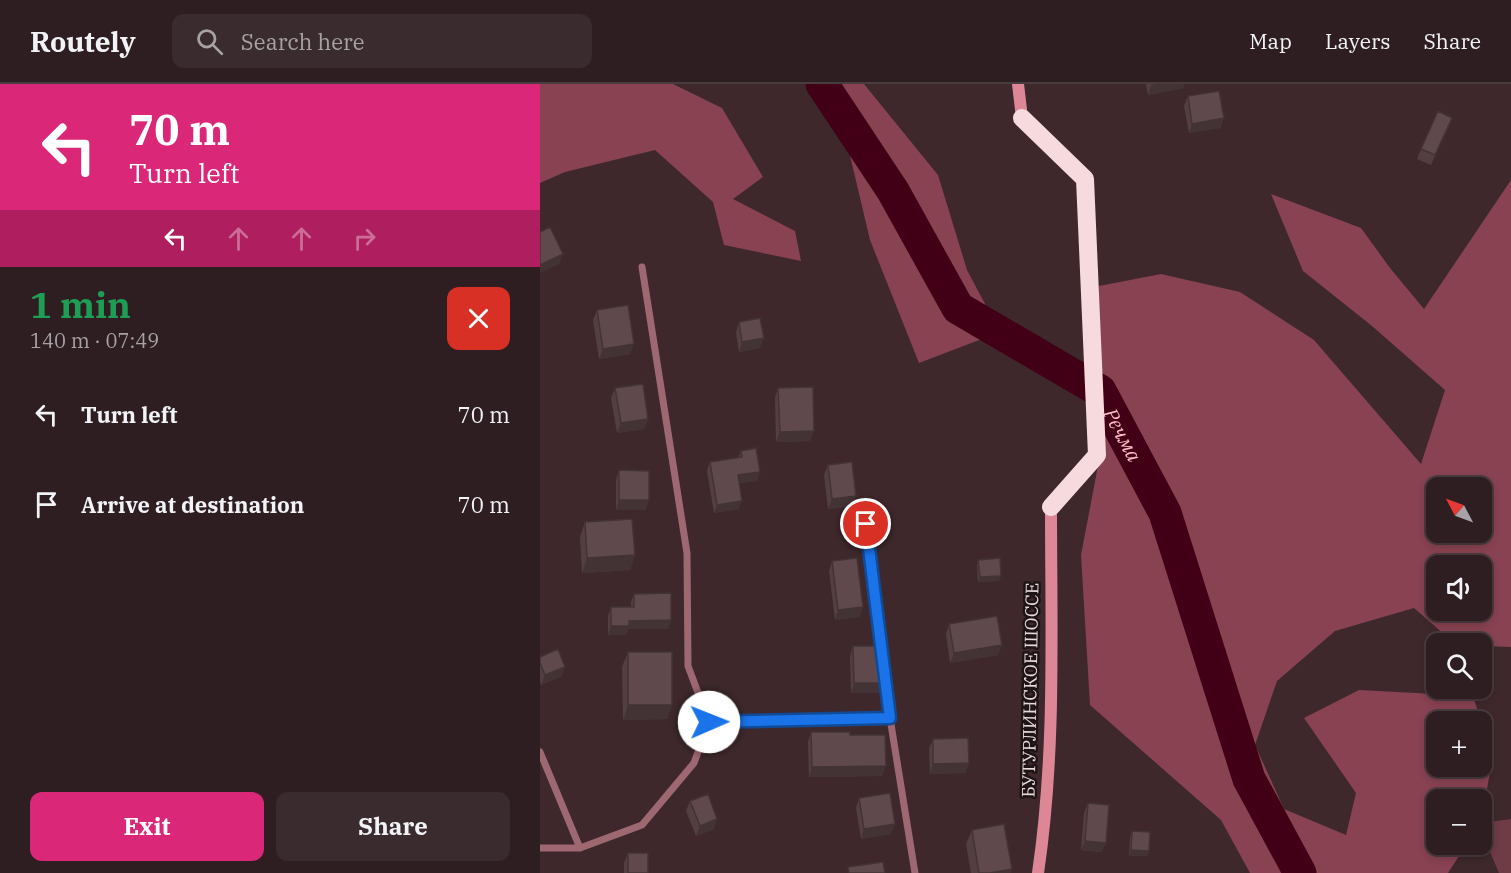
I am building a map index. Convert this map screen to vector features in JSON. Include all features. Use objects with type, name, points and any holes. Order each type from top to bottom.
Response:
[{"type":"highway","points":[[1022,118],[1085,179],[1097,455],[1051,507]]},
{"type":"main road","points":[[1018,84],[1022,118]]},
{"type":"main road","name":"БУТУРЛИНСКОЕ ШОССЕ","points":[[1038,873],[1051,731],[1051,507]]},
{"type":"lane","points":[[540,848],[580,848],[642,825],[694,763],[709,722],[688,666],[687,553],[642,267]]},
{"type":"lane","points":[[866,524],[890,718],[915,873]]},
{"type":"lane","points":[[709,722],[890,718]]},
{"type":"lane","points":[[540,752],[580,848]]},
{"type":"shaded area","points":[[540,84],[673,84],[722,108],[763,177],[733,199],[795,231],[801,261],[724,245],[713,202],[655,150],[565,172],[540,183]]},
{"type":"shaded area","points":[[822,84],[864,84],[938,175],[967,270],[1000,332],[919,363],[870,240],[839,109]]},
{"type":"shaded area","points":[[1511,180],[1511,647],[1492,646],[1492,633],[1443,633],[1429,621],[1492,621],[1492,555],[1426,555],[1426,618],[1414,608],[1335,631],[1277,681],[1255,745],[1284,809],[1346,835],[1356,793],[1304,718],[1359,690],[1426,694],[1426,699],[1474,699],[1478,711],[1426,711],[1426,777],[1489,777],[1487,789],[1426,789],[1426,855],[1460,855],[1448,873],[1250,873],[1221,820],[1090,705],[1081,555],[1100,455],[1099,286],[1161,274],[1240,292],[1314,340],[1421,464],[1445,390],[1372,326],[1303,271],[1271,194],[1361,228],[1424,309]]},
{"type":"shaded area","points":[[1511,819],[1511,873],[1499,873],[1491,855],[1492,822]]},
{"type":"building","points":[[1219,91],[1224,118],[1192,124],[1188,96]]},
{"type":"building","points":[[1438,111],[1452,118],[1435,155],[1421,149]]},
{"type":"building","points":[[550,227],[563,254],[540,265],[540,232]]},
{"type":"building","points":[[628,305],[634,344],[603,349],[597,310]]},
{"type":"building","points":[[760,318],[764,338],[742,342],[739,322]]},
{"type":"building","points":[[643,384],[648,419],[621,423],[615,388]]},
{"type":"building","points":[[813,387],[814,431],[780,432],[778,388]]},
{"type":"building","points":[[756,448],[760,472],[738,475],[742,501],[717,505],[710,462],[742,457],[741,451]]},
{"type":"building","points":[[852,462],[856,496],[832,499],[828,465]]},
{"type":"building","points":[[619,470],[649,471],[649,500],[619,500]]},
{"type":"building","points":[[632,519],[635,555],[587,558],[585,522]]},
{"type":"building","points":[[857,558],[863,607],[838,610],[832,561]]},
{"type":"building","points":[[1000,558],[1001,576],[980,577],[978,560]]},
{"type":"building","points":[[671,593],[671,620],[629,621],[629,626],[611,626],[611,607],[634,607],[634,594]]},
{"type":"building","points":[[997,616],[1002,645],[954,653],[949,624]]},
{"type":"building","points":[[853,646],[880,646],[885,683],[854,683]]},
{"type":"building","points":[[558,649],[565,667],[545,675],[540,657]]},
{"type":"building","points":[[628,652],[672,652],[672,705],[628,705]]},
{"type":"building","points":[[811,732],[885,735],[886,766],[812,767]]},
{"type":"building","points":[[968,738],[969,763],[933,764],[933,739]]},
{"type":"building","points":[[890,793],[895,824],[864,829],[859,798]]},
{"type":"building","points":[[708,794],[717,819],[700,826],[690,801]]},
{"type":"building","points":[[1088,803],[1109,805],[1106,843],[1085,841]]},
{"type":"building","points":[[1004,824],[1012,869],[979,873],[972,830]]},
{"type":"building","points":[[1132,831],[1150,832],[1149,851],[1131,850]]},
{"type":"building","points":[[628,853],[648,853],[648,873],[628,873]]},
{"type":"building","points":[[883,862],[885,873],[849,873],[848,867]]},
{"type":"waterway","name":"Речма","points":[[822,84],[893,191],[958,308],[1100,391],[1165,513],[1249,779],[1300,873]]},
{"type":"route","points":[[709,722],[890,718],[866,524]]}]
